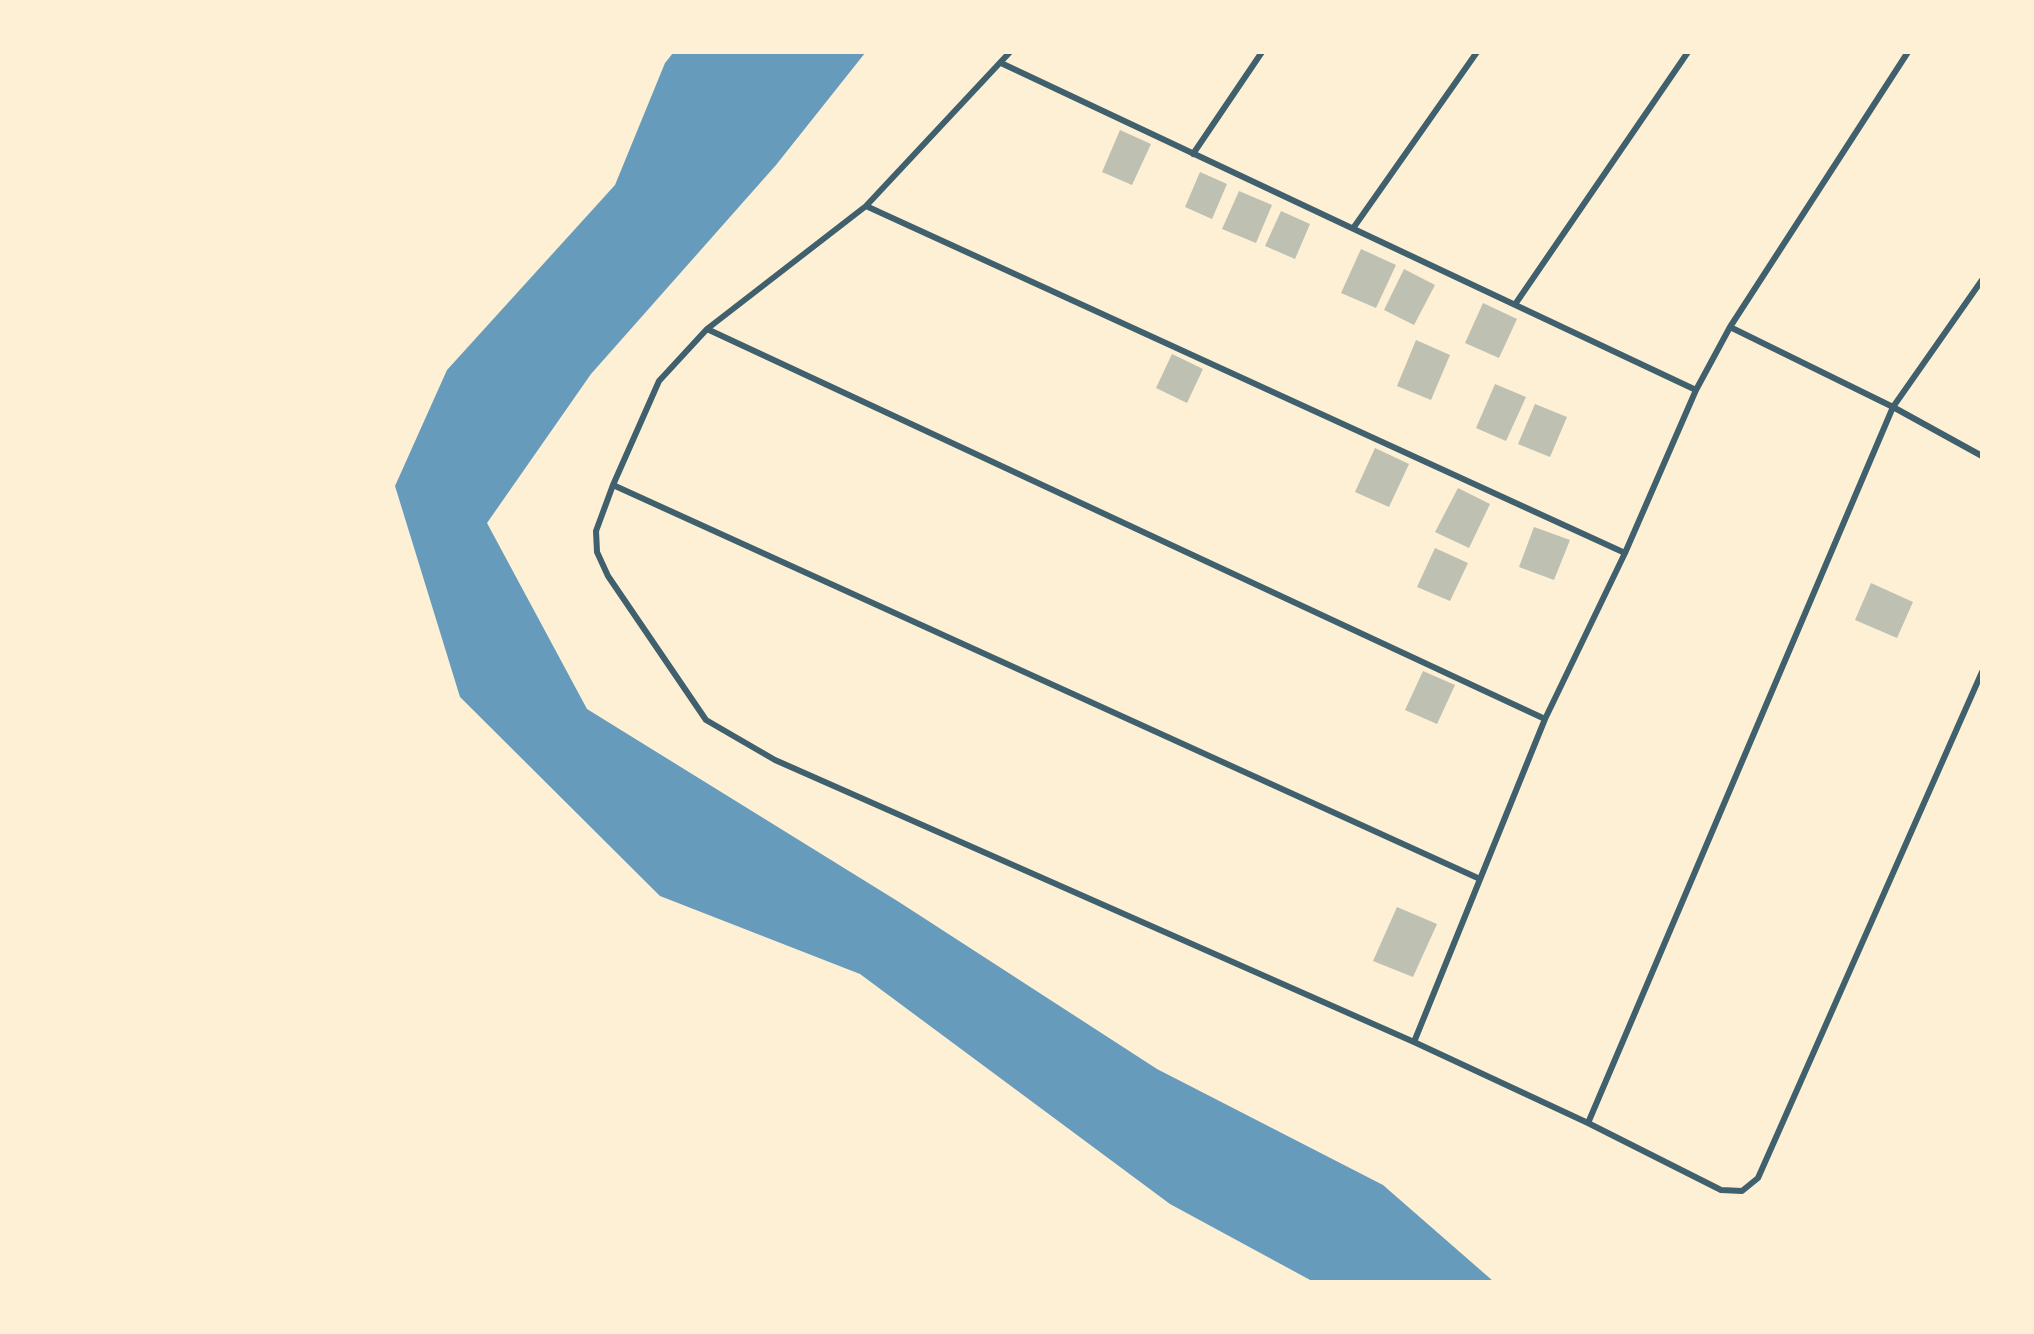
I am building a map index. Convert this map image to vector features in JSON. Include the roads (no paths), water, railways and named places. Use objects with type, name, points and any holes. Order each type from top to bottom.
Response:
[{"type":"street","points":[[1010,52],[866,206],[708,329],[659,381],[613,485],[596,531],[597,552],[608,576],[706,720],[775,760],[1414,1042],[1588,1123],[1721,1190],[1742,1191],[1758,1178],[1982,672]]},
{"type":"street","points":[[1193,154],[1262,52]]},
{"type":"street","points":[[1354,227],[1477,52]]},
{"type":"street","points":[[1516,303],[1688,52]]},
{"type":"street","points":[[1414,1042],[1545,719],[1625,553],[1696,390],[1730,327],[1908,52]]},
{"type":"street","points":[[1001,63],[1516,303],[1696,390]]},
{"type":"street","points":[[866,206],[1625,553]]},
{"type":"street","points":[[1588,1123],[1893,407],[1982,280]]},
{"type":"street","points":[[1730,327],[1893,407],[1982,456]]},
{"type":"street","points":[[708,329],[1545,719]]},
{"type":"street","points":[[613,485],[1480,879]]},
{"type":"water","points":[[673,53],[865,53],[776,165],[591,374],[487,523],[587,709],[899,902],[1157,1069],[1383,1185],[1493,1281],[1312,1281],[1170,1204],[860,974],[660,896],[460,697],[395,486],[447,370],[615,185],[665,63]]}]
